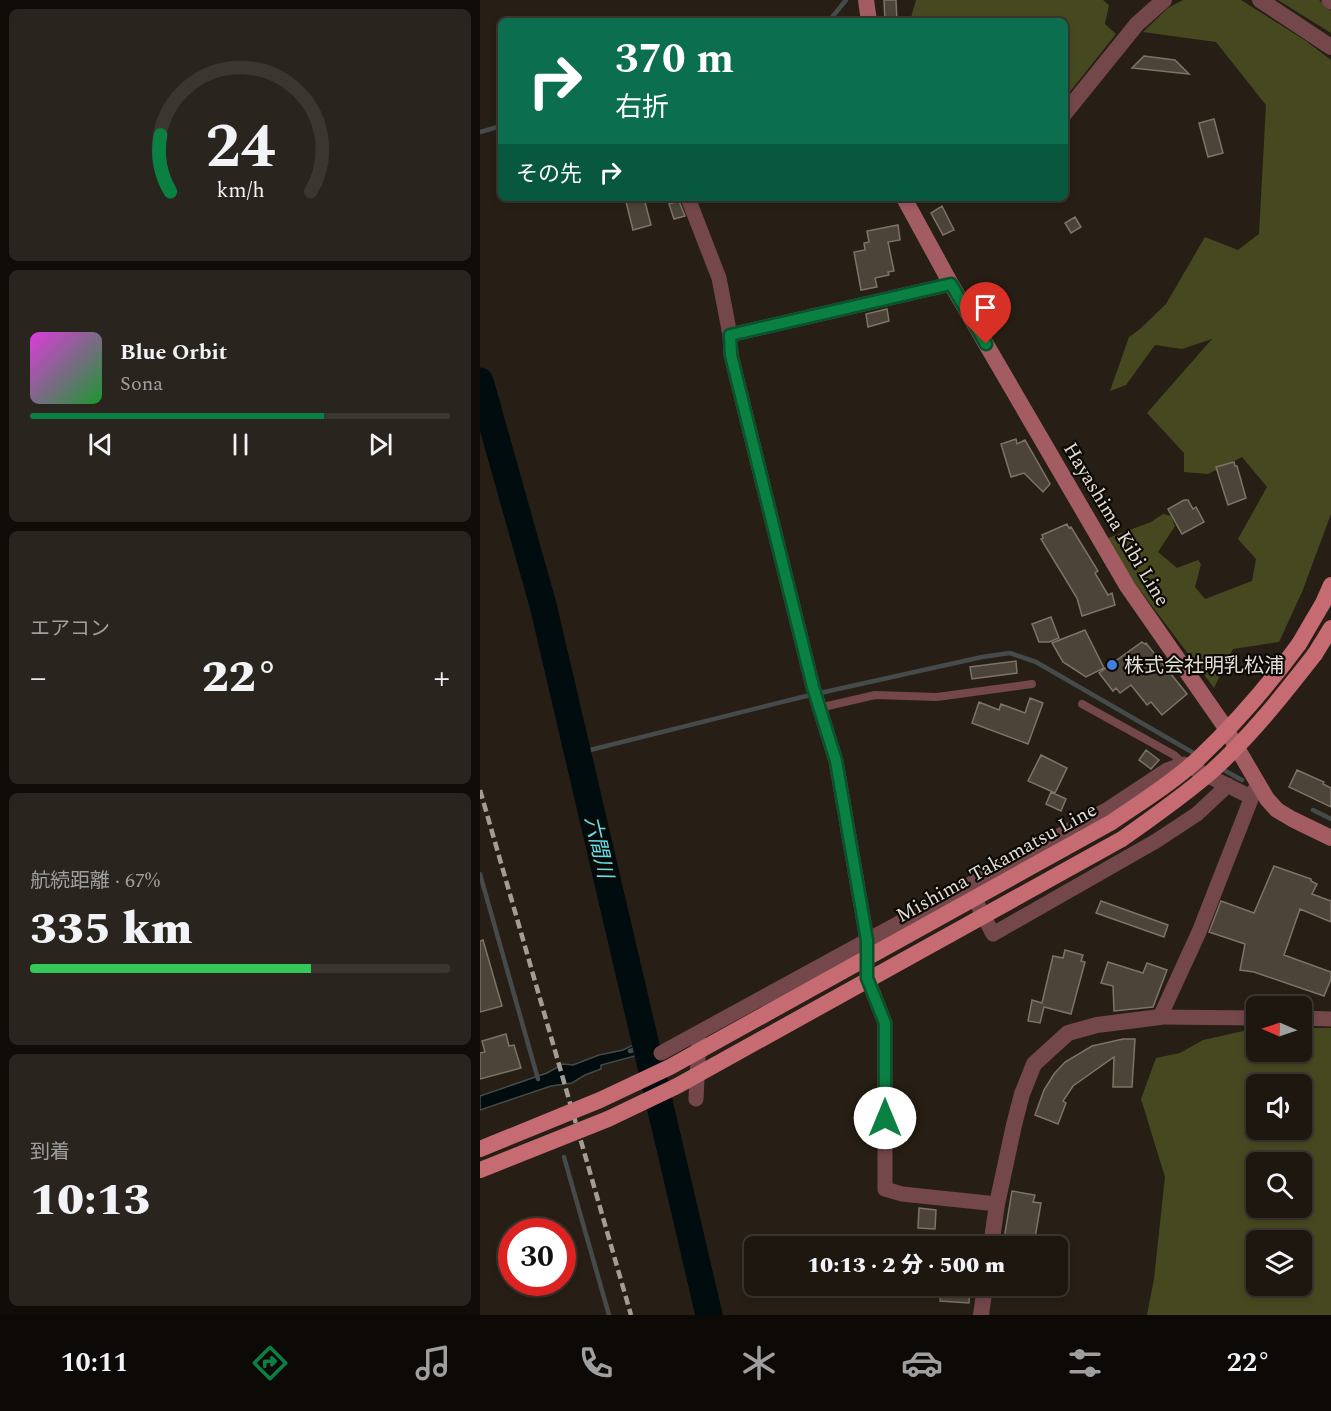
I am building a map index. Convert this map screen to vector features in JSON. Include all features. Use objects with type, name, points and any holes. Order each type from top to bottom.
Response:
[{"type":"main road","points":[[866,0],[869,18]]},
{"type":"main road","name":"Hayashima Kibi Line","points":[[906,201],[951,284],[1127,586],[1222,724],[1254,790],[1277,810],[1331,838]]},
{"type":"main road","name":"Mishima Takamatsu Line","points":[[480,1149],[600,1100],[670,1067],[1112,822],[1197,760],[1268,686],[1299,644],[1331,585]]},
{"type":"main road","name":"Mishima Takamatsu Line","points":[[480,1170],[608,1119],[677,1086],[1122,839],[1172,804],[1212,771],[1250,733],[1315,654],[1331,628]]},
{"type":"street","points":[[1068,109],[1137,24],[1164,0]]},
{"type":"street","points":[[1260,0],[1331,47]]},
{"type":"street","points":[[689,201],[719,278],[730,335],[731,355],[816,698],[836,761],[867,940],[867,978],[885,1023],[885,1189],[902,1194],[997,1204]]},
{"type":"street","points":[[730,335],[951,284]]},
{"type":"street","points":[[661,1053],[1108,809],[1167,770],[1184,764],[1228,785],[1254,790],[1199,932],[1160,1017]]},
{"type":"street","points":[[967,885],[993,934],[1156,841],[1197,814],[1228,785]]},
{"type":"street","points":[[992,1236],[997,1204],[1022,1094],[1034,1064],[1068,1033],[1097,1025],[1160,1017],[1246,1018]]},
{"type":"street","points":[[1312,1018],[1331,1019]]},
{"type":"street","points":[[696,1099],[700,1032]]},
{"type":"street","points":[[981,1315],[984,1296]]},
{"type":"lane","points":[[816,698],[875,695],[937,697],[1032,684]]},
{"type":"lane","points":[[1082,704],[1174,756],[1184,764]]},
{"type":"green space","points":[[916,0],[1103,0],[1109,5],[1105,24],[1116,34],[1068,93],[1068,18],[911,18]]},
{"type":"green space","points":[[1183,0],[1241,0],[1306,41],[1331,60],[1331,514],[1302,592],[1279,642],[1233,649],[1214,688],[1130,577],[1108,538],[1151,522],[1163,514],[1171,516],[1175,526],[1158,552],[1177,568],[1198,560],[1201,564],[1195,587],[1205,599],[1252,581],[1256,559],[1238,539],[1267,487],[1242,457],[1208,474],[1184,472],[1184,453],[1147,413],[1212,339],[1182,349],[1155,345],[1126,385],[1110,391],[1129,337],[1166,304],[1205,237],[1238,250],[1259,234],[1266,105],[1216,42],[1143,32],[1168,8]]},
{"type":"green space","points":[[1278,0],[1319,0],[1331,11],[1331,33]]},
{"type":"green space","points":[[1312,1028],[1331,1028],[1331,1315],[1147,1315],[1154,1279],[1165,1177],[1141,1099],[1156,1058],[1180,1053],[1203,1040],[1246,1030],[1246,1062],[1312,1062]]},
{"type":"shaded area","points":[[633,1045],[635,1056],[601,1065],[601,1069],[572,1083],[551,1086],[480,1110],[480,1096],[547,1073],[563,1064],[573,1065]]},
{"type":"building","points":[[884,0],[896,0],[897,18],[885,18]]},
{"type":"building","points":[[1144,56],[1175,60],[1189,74],[1132,68]]},
{"type":"building","points":[[1214,119],[1223,153],[1208,157],[1199,123]]},
{"type":"building","points":[[626,201],[645,201],[651,225],[633,230]]},
{"type":"building","points":[[679,201],[685,216],[674,219],[669,204]]},
{"type":"building","points":[[942,206],[954,230],[943,235],[931,213]]},
{"type":"building","points":[[1075,217],[1081,227],[1071,233],[1065,223]]},
{"type":"building","points":[[898,225],[900,240],[888,242],[894,271],[888,272],[889,275],[875,278],[877,287],[861,290],[854,252],[865,250],[864,243],[869,242],[867,231]]},
{"type":"building","points":[[887,309],[889,321],[868,327],[866,314]]},
{"type":"building","points":[[1016,439],[1017,444],[1025,440],[1050,484],[1043,492],[1024,473],[1011,477],[1001,444]]},
{"type":"building","points":[[1234,462],[1246,498],[1228,505],[1216,467]]},
{"type":"building","points":[[1188,500],[1193,509],[1196,507],[1204,522],[1182,534],[1168,509]]},
{"type":"building","points":[[1067,524],[1098,571],[1095,573],[1108,595],[1112,593],[1115,605],[1082,616],[1077,598],[1041,539],[1042,535]]},
{"type":"building","points":[[1051,617],[1059,638],[1049,642],[1039,642],[1032,624]]},
{"type":"building","points":[[1085,630],[1104,668],[1086,677],[1063,662],[1052,643]]},
{"type":"building","points":[[1142,642],[1146,643],[1187,694],[1162,715],[1151,702],[1147,705],[1131,685],[1120,693],[1116,688],[1113,691],[1099,673]]},
{"type":"building","points":[[1016,661],[1017,673],[972,679],[970,667]]},
{"type":"building","points":[[1030,698],[1043,703],[1028,744],[972,723],[979,702],[999,710],[1001,704],[1025,713]]},
{"type":"building","points":[[1146,750],[1159,760],[1151,769],[1139,760]]},
{"type":"building","points":[[1041,755],[1067,768],[1055,793],[1028,781]]},
{"type":"building","points":[[1297,770],[1324,782],[1323,784],[1331,788],[1331,807],[1289,787]]},
{"type":"building","points":[[1051,792],[1066,799],[1061,811],[1046,804]]},
{"type":"building","points":[[1274,866],[1311,879],[1317,884],[1312,894],[1331,901],[1331,922],[1300,909],[1284,955],[1331,972],[1331,979],[1324,996],[1254,972],[1240,970],[1245,944],[1209,932],[1221,901],[1254,913]]},
{"type":"building","points":[[1101,901],[1168,925],[1164,937],[1096,913]]},
{"type":"building","points":[[483,940],[502,1006],[480,1012],[480,941]]},
{"type":"building","points":[[1065,950],[1083,955],[1081,961],[1085,962],[1071,1014],[1044,1007],[1040,1023],[1028,1021],[1032,1000],[1042,1003],[1053,956],[1063,958]]},
{"type":"building","points":[[1108,962],[1143,973],[1147,963],[1167,970],[1153,1007],[1114,1011],[1113,986],[1101,983]]},
{"type":"building","points":[[506,1034],[509,1046],[514,1045],[521,1068],[480,1079],[480,1053],[485,1052],[482,1041]]},
{"type":"building","points":[[1123,1039],[1135,1039],[1132,1087],[1113,1087],[1114,1057],[1073,1086],[1063,1101],[1066,1103],[1058,1124],[1035,1115],[1044,1090],[1065,1062],[1092,1046]]},
{"type":"building","points":[[1012,1191],[1035,1195],[1033,1202],[1041,1203],[1035,1236],[1004,1236]]},
{"type":"building","points":[[919,1208],[936,1210],[935,1229],[918,1228]]},
{"type":"building","points":[[941,1296],[969,1296],[969,1303],[940,1301]]},
{"type":"waterway","points":[[831,18],[846,0]]},
{"type":"waterway","points":[[480,132],[498,127]]},
{"type":"waterway","name":"六間川","points":[[480,381],[543,605],[709,1315]]},
{"type":"waterway","points":[[578,753],[802,697],[982,657],[1010,653],[1036,662],[1197,755]]},
{"type":"waterway","points":[[1220,768],[1242,780]]},
{"type":"waterway","points":[[1313,810],[1331,819]]},
{"type":"waterway","points":[[480,874],[538,1079]]},
{"type":"waterway","points":[[630,1051],[646,1046]]},
{"type":"waterway","points":[[564,1157],[609,1315]]},
{"type":"railway","points":[[480,790],[631,1315]]},
{"type":"place","name":"株式会社明乳松浦","points":[[1112,665]]},
{"type":"route","points":[[885,1118],[885,1023],[867,978],[867,940],[836,761],[813,687],[731,355],[730,335],[951,284],[986,344]]}]
